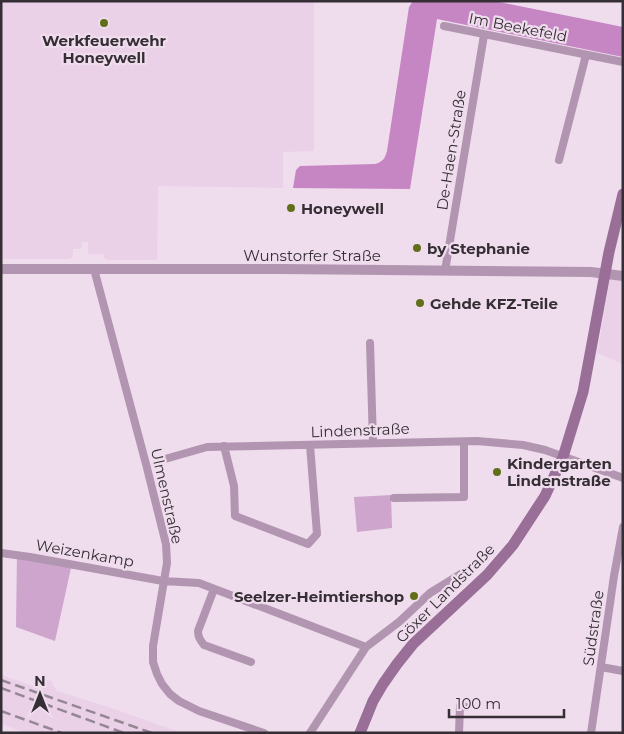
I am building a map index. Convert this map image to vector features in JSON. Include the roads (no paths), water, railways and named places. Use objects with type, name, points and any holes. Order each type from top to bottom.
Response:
[{"type":"main road","name":"Göxer Landstraße","points":[[360,733],[372,701],[413,644],[487,574],[513,545],[545,496],[564,457],[583,392],[605,273],[623,194]]},
{"type":"street","name":"Im Beekefeld","points":[[444,26],[623,62]]},
{"type":"street","name":"De-Haen-Straße","points":[[445,271],[484,35]]},
{"type":"street","points":[[559,160],[586,54]]},
{"type":"street","name":"Wunstorfer Straße","points":[[1,269],[591,272],[623,276]]},
{"type":"street","name":"Ulmenstraße","points":[[94,269],[166,544],[167,563],[153,646],[153,662],[156,674],[170,694],[179,701],[199,711],[264,733]]},
{"type":"street","points":[[370,342],[373,443]]},
{"type":"street","points":[[394,498],[464,497],[464,442]]},
{"type":"street","name":"Lindenstraße","points":[[158,461],[207,447],[224,446],[504,443],[545,450],[623,478]]},
{"type":"street","points":[[224,446],[234,486],[236,516],[308,544],[317,534],[310,445]]},
{"type":"street","name":"Südstraße","points":[[591,733],[623,527]]},
{"type":"street","name":"Weizenkamp","points":[[1,553],[30,556],[163,581]]},
{"type":"street","points":[[310,733],[366,647],[399,622],[430,593],[464,572]]},
{"type":"street","points":[[614,576],[623,578]]},
{"type":"street","points":[[163,581],[199,583],[366,647]]},
{"type":"street","points":[[214,588],[198,631],[198,636],[204,645],[251,662]]},
{"type":"street","points":[[601,667],[623,671]]},
{"type":"street","points":[[459,733],[460,706],[466,707]]},
{"type":"railway","points":[[1,680],[152,733]]},
{"type":"railway","points":[[1,688],[124,733]]},
{"type":"railway","points":[[1,711],[62,733]]},
{"type":"place","name":"Werkfeuerwehr Honeywell","points":[[104,23]]},
{"type":"place","name":"Honeywell","points":[[291,208]]},
{"type":"place","name":"by Stephanie","points":[[417,248]]},
{"type":"place","name":"Gehde KFZ-Teile","points":[[420,303]]},
{"type":"place","name":"Kindergarten Lindenstraße","points":[[497,472]]},
{"type":"place","name":"Seelzer-Heimtiershop","points":[[414,596]]}]
